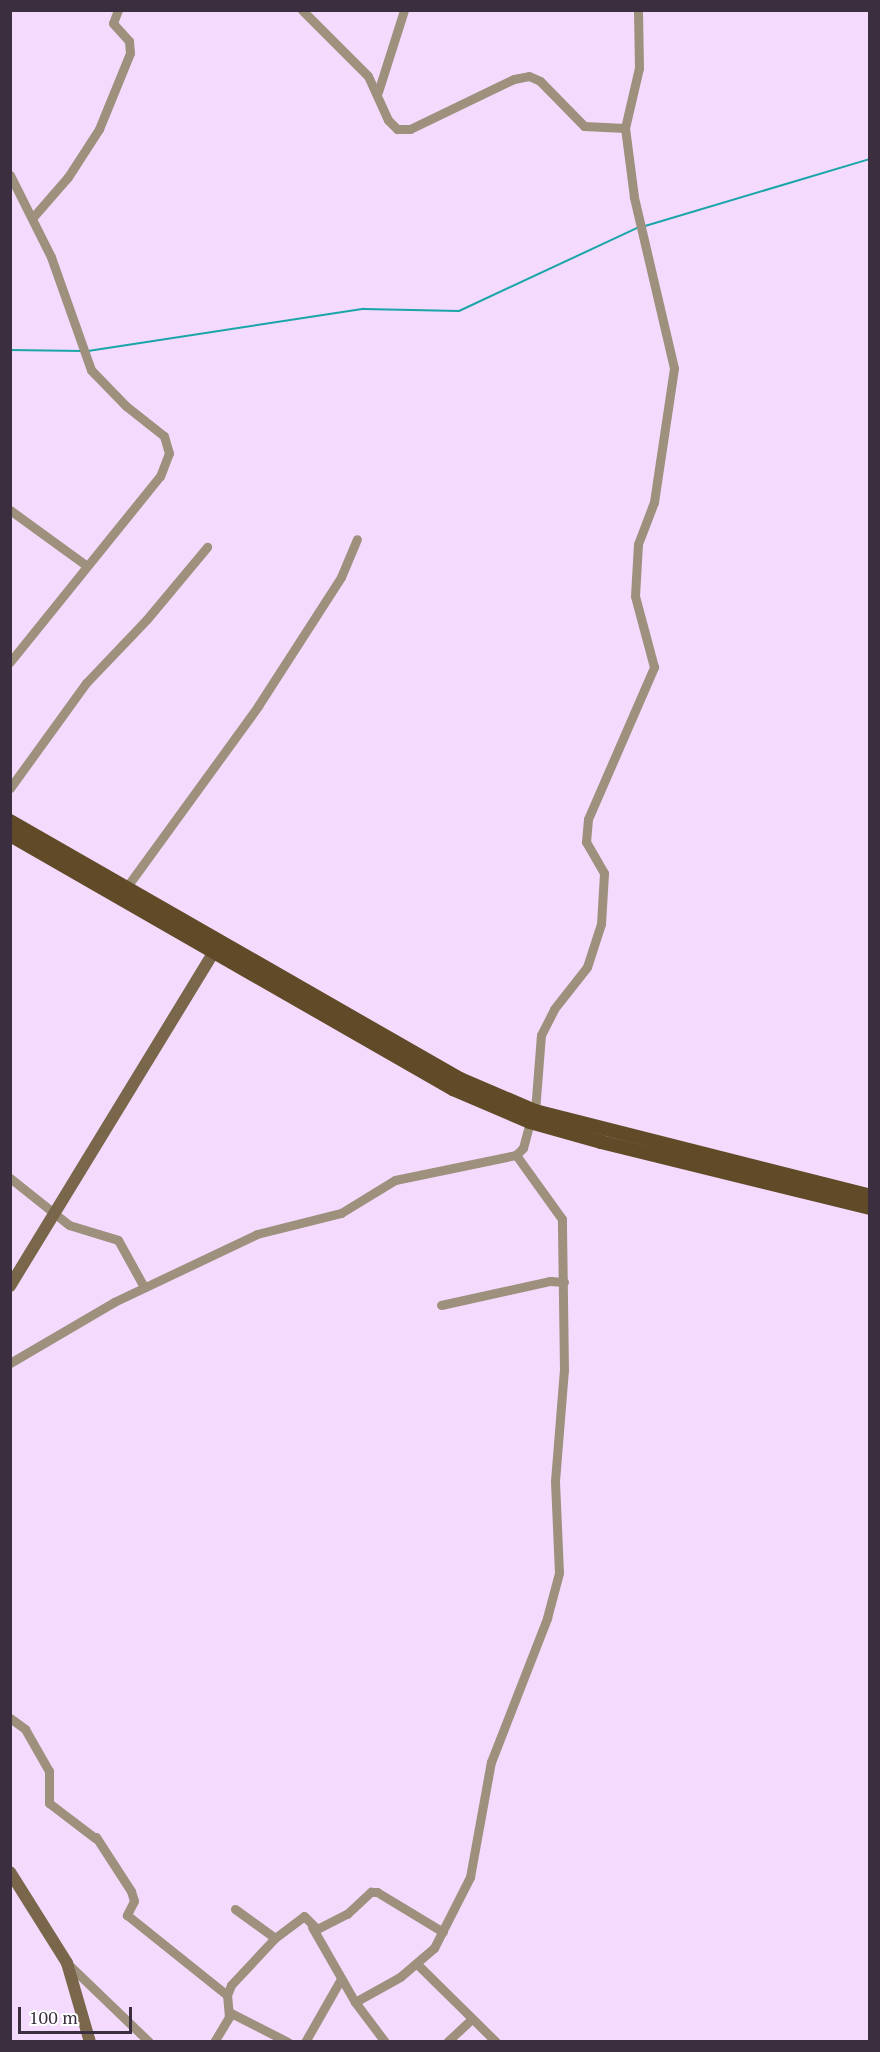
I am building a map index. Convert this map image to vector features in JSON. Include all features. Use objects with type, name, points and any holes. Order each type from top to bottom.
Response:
[{"type":"main road","points":[[10,822],[126,888],[217,947]]},
{"type":"main road","points":[[10,835],[460,1079],[533,1116],[870,1208]]},
{"type":"main road","points":[[10,1286],[217,947]]},
{"type":"main road","points":[[533,1116],[870,1196]]},
{"type":"main road","points":[[10,1872],[68,1963],[90,2042]]},
{"type":"street","points":[[34,216],[68,177],[99,129],[130,53],[129,41],[113,23],[118,10]]},
{"type":"street","points":[[302,10],[368,76],[378,92],[388,120],[397,129],[410,129],[514,79],[529,76],[540,81],[584,126],[625,128]]},
{"type":"street","points":[[378,92],[404,10]]},
{"type":"street","points":[[10,1363],[144,1287],[257,1234],[341,1213],[395,1180],[516,1155],[523,1148],[533,1116],[541,1035],[554,1009],[587,967],[601,924],[604,873],[586,842],[588,819],[654,667],[635,596],[638,544],[654,502],[674,368],[634,196],[625,128],[639,69],[638,10]]},
{"type":"street","points":[[10,175],[34,216],[91,370],[126,406],[168,442],[170,453],[160,476],[10,662]]},
{"type":"street","points":[[10,510],[87,566]]},
{"type":"street","points":[[126,888],[269,689],[341,577],[357,539]]},
{"type":"street","points":[[10,788],[86,683],[147,619],[207,547]]},
{"type":"street","points":[[355,2002],[417,1965],[434,1948],[471,1878],[491,1762],[547,1618],[559,1573],[555,1481],[564,1370],[562,1219],[516,1155]]},
{"type":"street","points":[[10,1178],[69,1225],[118,1240],[144,1287]]},
{"type":"street","points":[[441,1305],[550,1281],[564,1282]]},
{"type":"street","points":[[10,1718],[25,1729],[49,1771],[49,1803],[95,1837],[131,1891],[134,1901],[127,1915],[227,1995]]},
{"type":"street","points":[[304,1916],[317,1929],[347,1914],[371,1892],[377,1892],[443,1932]]},
{"type":"street","points":[[235,1909],[275,1938]]},
{"type":"street","points":[[214,2042],[229,2012],[227,1995],[231,1985],[275,1938],[304,1916]]},
{"type":"street","points":[[304,1916],[355,2002],[385,2042]]},
{"type":"street","points":[[68,1963],[148,2042]]},
{"type":"street","points":[[417,1965],[496,2042]]},
{"type":"street","points":[[305,2042],[341,1979]]},
{"type":"street","points":[[229,2012],[288,2042]]},
{"type":"street","points":[[447,2042],[471,2020]]},
{"type":"waterway","points":[[645,226],[870,159]]},
{"type":"waterway","points":[[88,351],[364,309],[459,311],[639,227]]},
{"type":"waterway","points":[[10,350],[83,351]]}]
